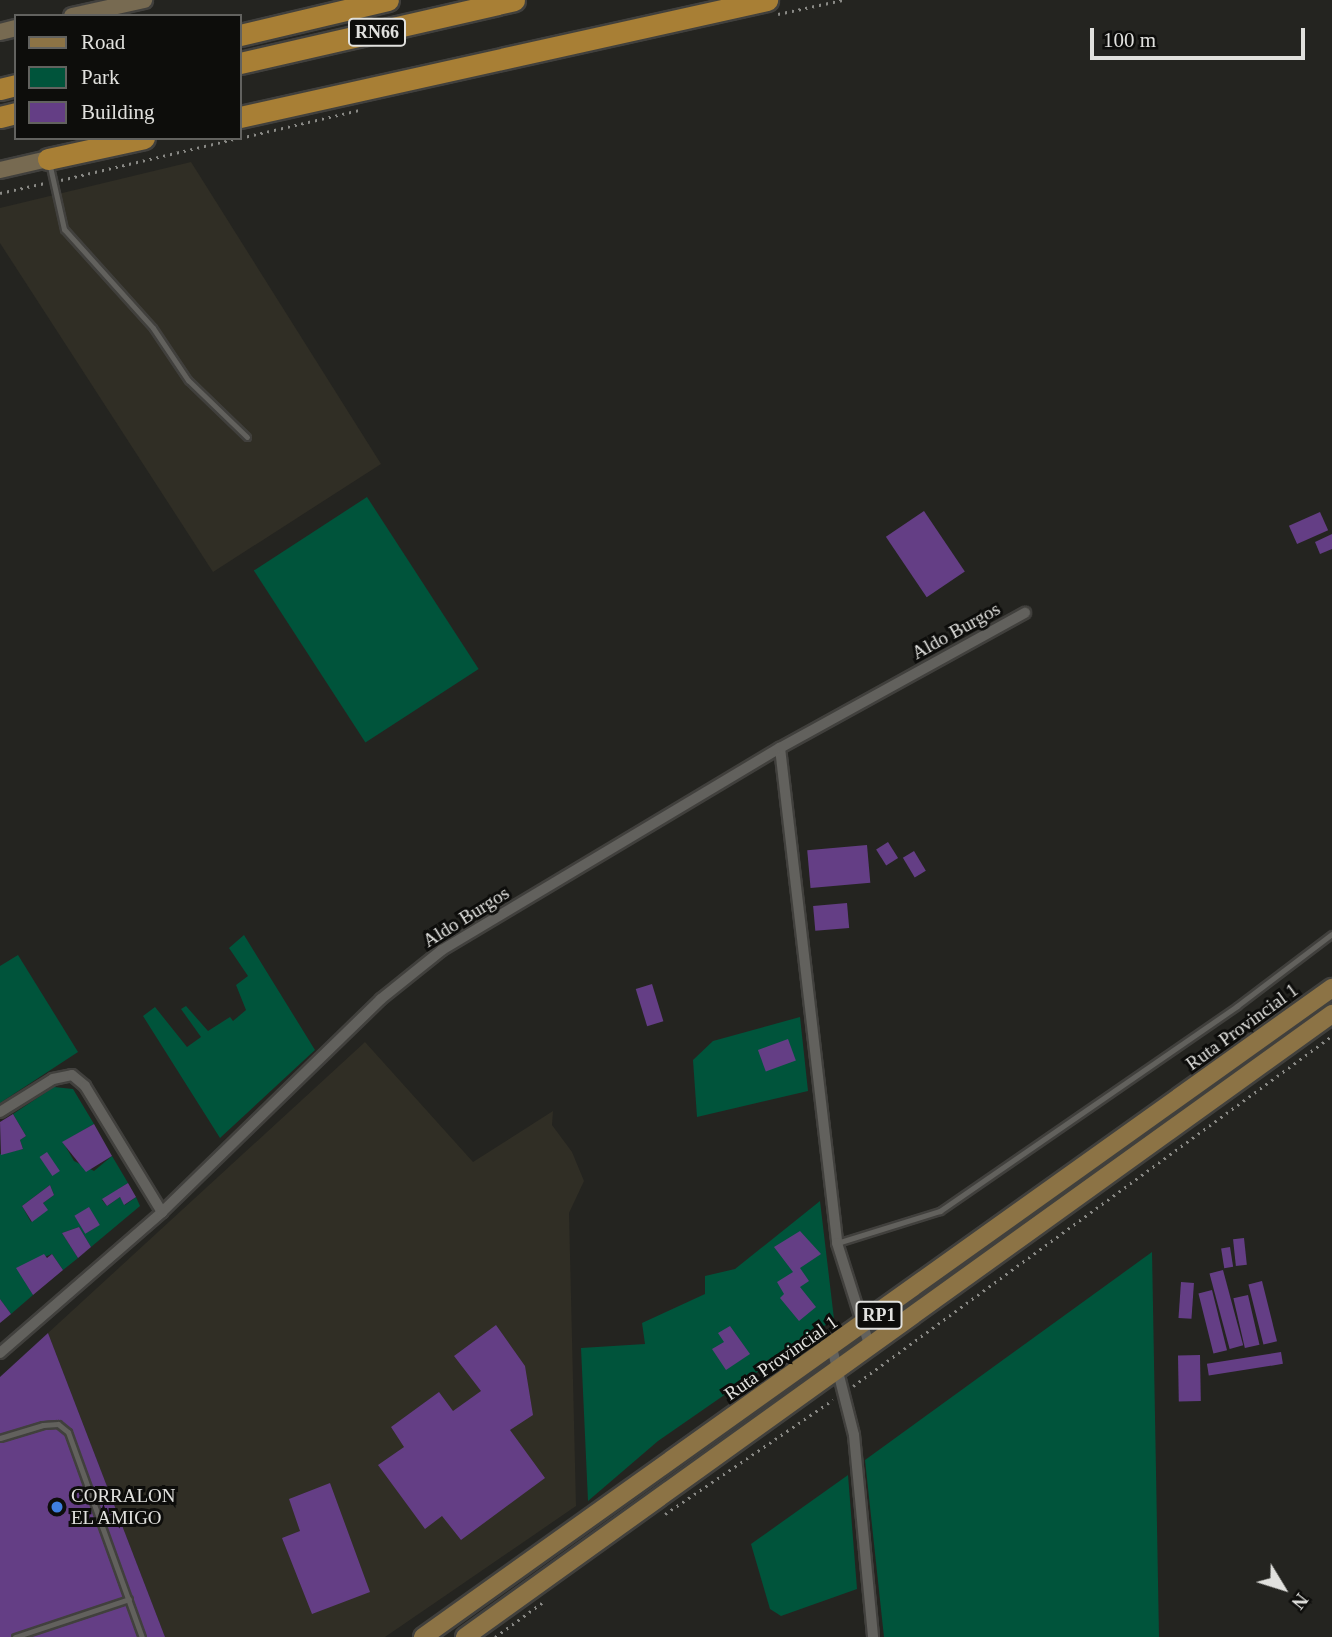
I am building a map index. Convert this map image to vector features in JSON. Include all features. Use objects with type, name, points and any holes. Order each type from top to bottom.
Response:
[{"type":"highway","name":"RN66","points":[[242,34],[388,0]]},
{"type":"highway","name":"RN66","points":[[242,63],[514,0]]},
{"type":"highway","points":[[242,117],[767,0]]},
{"type":"highway","points":[[48,159],[135,140]]},
{"type":"main road","name":"Ruta Provincial 1","points":[[423,1637],[861,1328],[1332,988]]},
{"type":"main road","name":"RP1","points":[[466,1637],[1332,1014]]},
{"type":"street","points":[[81,14],[144,0]]},
{"type":"street","points":[[0,170],[48,159]]},
{"type":"street","name":"Aldo Burgos","points":[[0,1353],[162,1212],[381,999],[442,950],[780,748],[1025,612]]},
{"type":"street","points":[[780,748],[836,1243],[861,1328],[870,1347]]},
{"type":"street","points":[[0,1112],[53,1079],[72,1075],[85,1086],[162,1212]]},
{"type":"street","points":[[832,1348],[845,1391],[873,1637]]},
{"type":"lane","points":[[48,159],[64,229],[153,328],[188,380],[247,437]]},
{"type":"lane","points":[[836,1243],[940,1211],[1237,1006],[1332,934]]},
{"type":"lane","points":[[0,1438],[43,1425],[58,1424],[68,1432],[142,1637]]},
{"type":"lane","points":[[15,1637],[129,1599]]},
{"type":"path","points":[[0,193],[230,140]]},
{"type":"path","points":[[663,1516],[845,1391],[1332,1036]]},
{"type":"path","points":[[495,1637],[550,1597]]},
{"type":"shaded area","points":[[191,162],[381,464],[213,572],[0,243],[0,208]]},
{"type":"shaded area","points":[[365,1042],[473,1162],[553,1111],[552,1125],[572,1152],[584,1181],[569,1213],[576,1506],[385,1637],[165,1637],[48,1333]]},
{"type":"green space","points":[[367,497],[479,669],[365,742],[254,571]]},
{"type":"green space","points":[[244,935],[315,1050],[220,1138],[143,1016],[155,1007],[187,1047],[201,1037],[181,1009],[186,1006],[208,1031],[230,1017],[233,1021],[246,1010],[236,985],[248,976],[229,948]]},
{"type":"green space","points":[[18,955],[78,1052],[0,1103],[0,966]]},
{"type":"green space","points":[[800,1017],[808,1091],[697,1117],[693,1060],[713,1041]]},
{"type":"green space","points":[[54,1087],[73,1089],[94,1124],[63,1142],[74,1161],[94,1171],[112,1156],[128,1183],[102,1200],[107,1206],[120,1197],[125,1205],[136,1197],[140,1206],[91,1247],[79,1227],[62,1233],[78,1258],[63,1270],[52,1254],[17,1268],[33,1295],[11,1314],[0,1299],[0,1154],[23,1149],[20,1140],[26,1136],[13,1114]],"holes":[[[50,1185],[54,1195],[43,1203],[47,1210],[31,1222],[22,1206]]]},
{"type":"green space","points":[[820,1201],[834,1319],[658,1441],[588,1501],[581,1348],[645,1344],[642,1323],[705,1294],[705,1276],[735,1269]]},
{"type":"green space","points":[[1152,1252],[1159,1637],[884,1637],[865,1460]]},
{"type":"green space","points":[[848,1475],[857,1589],[781,1616],[770,1609],[751,1544]]},
{"type":"building","points":[[924,511],[965,572],[927,597],[886,537]]},
{"type":"building","points":[[1320,512],[1328,530],[1297,544],[1289,526]]},
{"type":"building","points":[[1332,534],[1332,549],[1320,554],[1315,542]]},
{"type":"building","points":[[888,842],[898,858],[886,866],[876,849]]},
{"type":"building","points":[[867,845],[870,883],[811,888],[807,850]]},
{"type":"building","points":[[914,851],[926,871],[915,877],[903,858]]},
{"type":"building","points":[[847,903],[849,928],[815,931],[813,906]]},
{"type":"building","points":[[652,984],[663,1021],[647,1026],[636,989]]},
{"type":"building","points":[[788,1039],[796,1061],[766,1072],[758,1050]]},
{"type":"building","points":[[13,1114],[26,1136],[20,1140],[23,1149],[1,1155],[0,1122]]},
{"type":"building","points":[[94,1124],[112,1156],[86,1172],[62,1142]]},
{"type":"building","points":[[47,1152],[60,1171],[52,1176],[40,1157]]},
{"type":"building","points":[[128,1183],[136,1197],[124,1205],[120,1197],[107,1206],[102,1199]]},
{"type":"building","points":[[50,1185],[54,1195],[43,1203],[48,1210],[32,1222],[22,1206]]},
{"type":"building","points":[[89,1207],[100,1225],[85,1234],[74,1216]]},
{"type":"building","points":[[79,1227],[91,1247],[78,1258],[62,1233]]},
{"type":"building","points":[[800,1231],[821,1254],[800,1268],[809,1281],[800,1287],[816,1307],[799,1321],[780,1298],[784,1294],[777,1282],[793,1272],[774,1247]]},
{"type":"building","points":[[1244,1238],[1247,1265],[1236,1266],[1233,1239]]},
{"type":"building","points":[[1230,1247],[1233,1267],[1224,1268],[1221,1248]]},
{"type":"building","points":[[44,1254],[47,1258],[52,1254],[63,1270],[33,1295],[16,1268]]},
{"type":"building","points":[[1223,1270],[1243,1345],[1230,1349],[1209,1274]]},
{"type":"building","points":[[1262,1281],[1277,1341],[1263,1345],[1248,1284]]},
{"type":"building","points":[[1181,1282],[1194,1283],[1191,1319],[1178,1318]]},
{"type":"building","points":[[1212,1290],[1227,1350],[1213,1354],[1198,1293]]},
{"type":"building","points":[[1248,1295],[1259,1345],[1245,1348],[1233,1298]]},
{"type":"building","points":[[0,1299],[11,1314],[0,1323]]},
{"type":"building","points":[[496,1325],[525,1366],[533,1415],[510,1430],[545,1478],[461,1540],[442,1516],[425,1529],[378,1465],[404,1447],[391,1427],[439,1392],[453,1411],[481,1391],[454,1356]]},
{"type":"building","points":[[730,1326],[750,1354],[726,1370],[712,1349],[724,1342],[718,1333]]},
{"type":"building","name":"CORRALON EL AMIGO","points":[[48,1333],[165,1637],[0,1637],[0,1377]]},
{"type":"building","points":[[1281,1352],[1283,1364],[1209,1376],[1207,1364]]},
{"type":"building","points":[[1178,1355],[1200,1355],[1201,1401],[1179,1401]]},
{"type":"building","points":[[330,1483],[370,1592],[312,1614],[282,1538],[300,1531],[289,1499]]},
{"type":"place","name":"CORRALON EL AMIGO","points":[[57,1507]]}]
